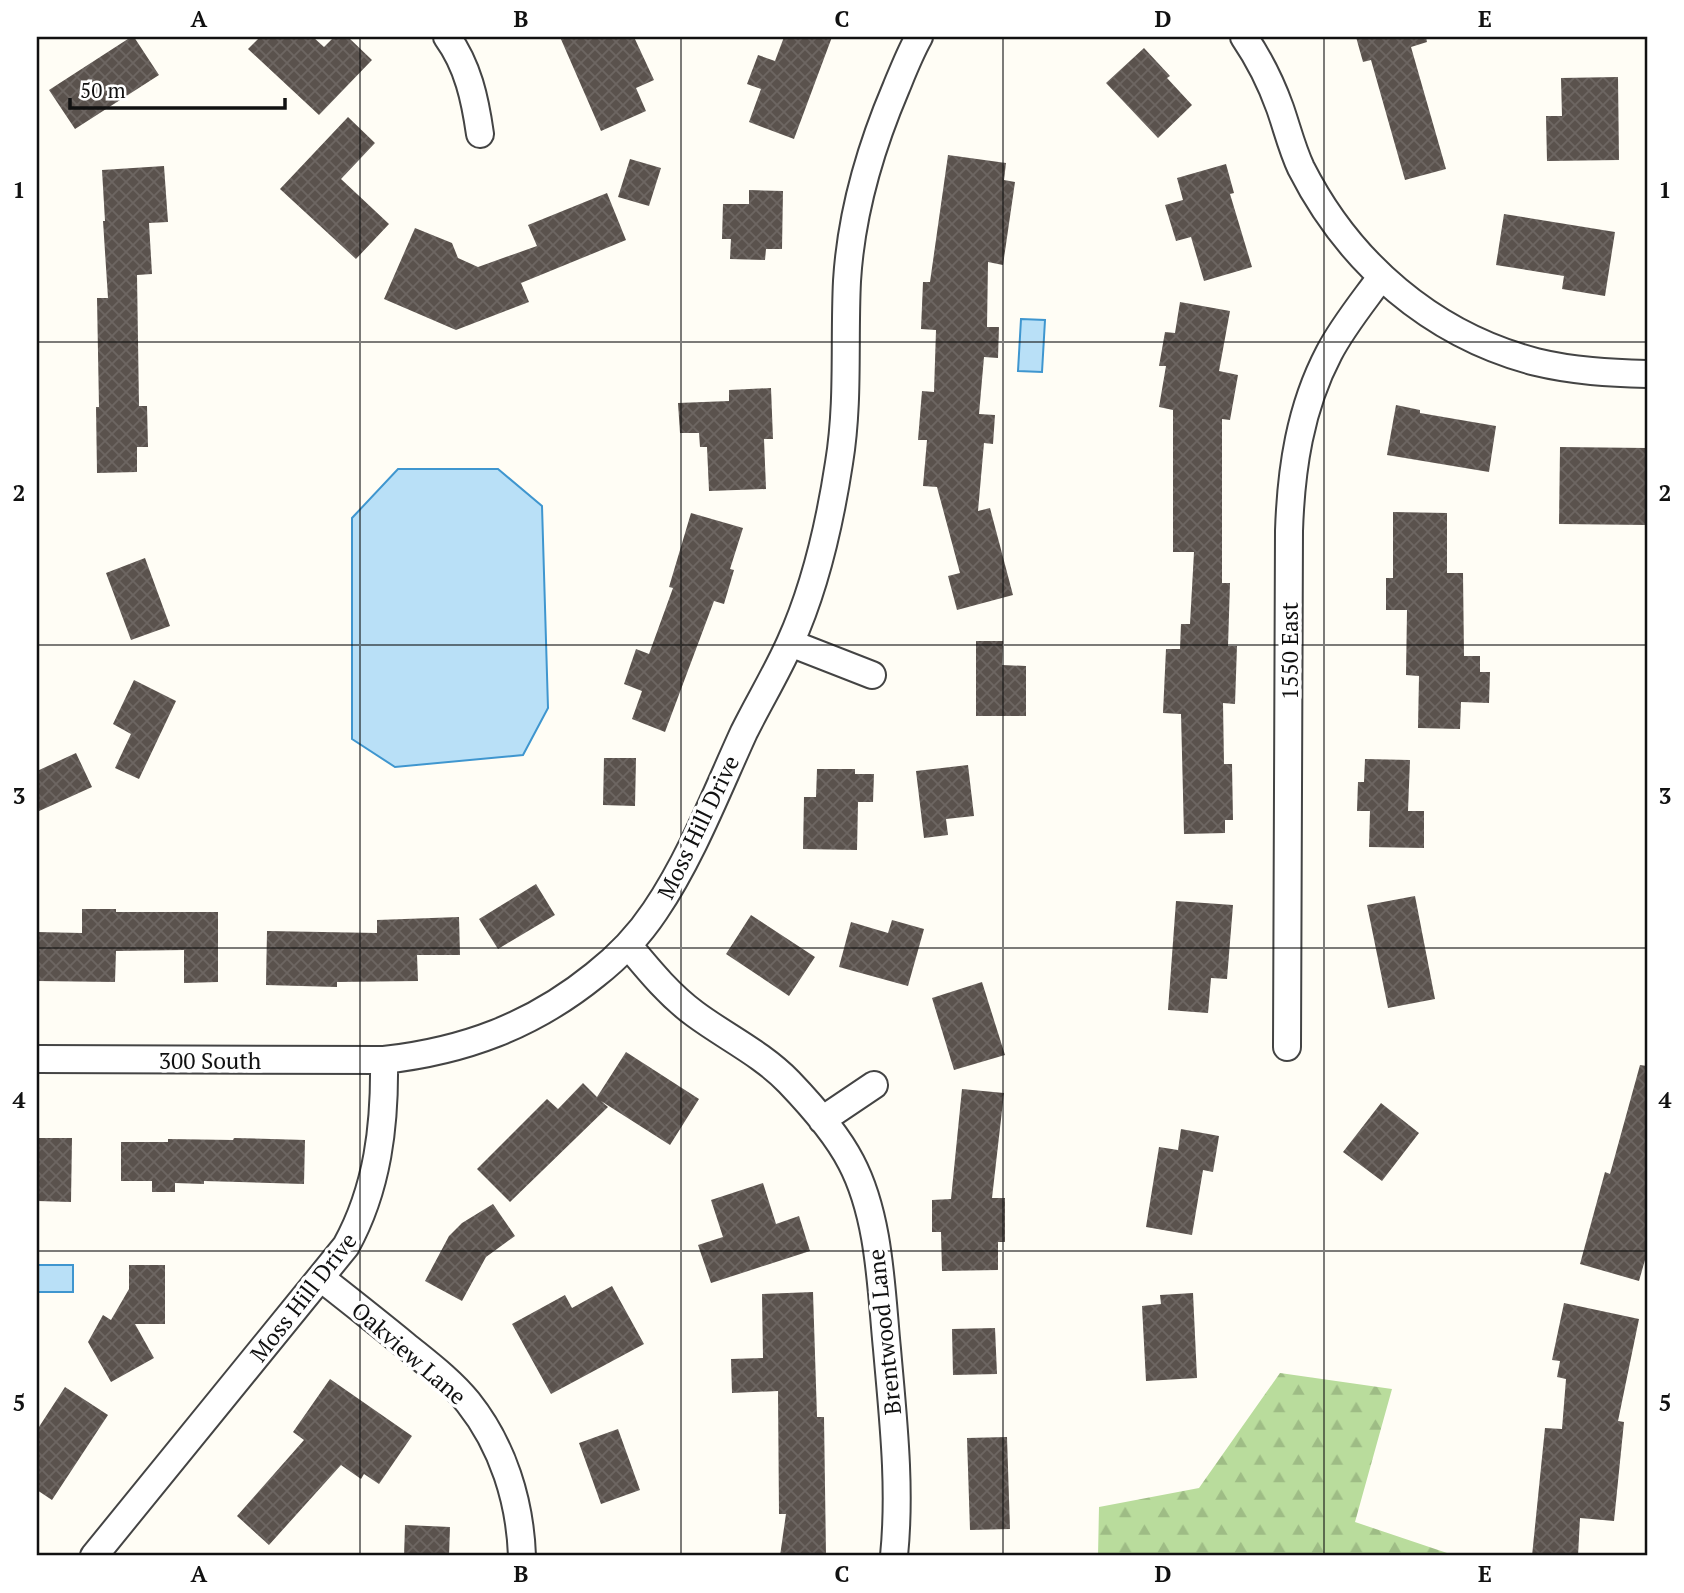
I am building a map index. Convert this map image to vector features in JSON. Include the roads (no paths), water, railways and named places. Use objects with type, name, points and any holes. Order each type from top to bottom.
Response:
[{"type":"street","points":[[447,37],[462,60],[474,97],[481,134]]},
{"type":"street","name":"Moss Hill Drive","points":[[94,1556],[346,1246],[358,1224],[371,1187],[380,1143],[385,1102],[384,1060],[415,1057],[450,1049],[518,1024],[550,1007],[579,988],[628,945],[653,915],[672,884],[790,643],[825,536],[840,458],[846,383],[847,280],[852,238],[872,149],[919,37]]},
{"type":"street","points":[[1244,37],[1271,86],[1299,164],[1313,191],[1331,220],[1381,278],[1437,321],[1503,351],[1537,362],[1570,368],[1647,374]]},
{"type":"street","name":"1550 East","points":[[1287,1048],[1289,531],[1293,468],[1299,435],[1317,377],[1343,330],[1381,278]]},
{"type":"street","points":[[790,643],[872,675]]},
{"type":"street","name":"Brentwood Lane","points":[[628,945],[693,1013],[769,1064],[786,1080],[838,1140],[851,1162],[866,1201],[880,1273],[897,1458],[894,1556]]},
{"type":"street","name":"300 South","points":[[37,1059],[384,1060]]},
{"type":"street","points":[[821,1120],[874,1085]]},
{"type":"street","name":"Oakview Lane","points":[[321,1278],[449,1381],[483,1424],[507,1473],[516,1503],[522,1556]]},
{"type":"water","points":[[1021,319],[1045,320],[1042,372],[1018,371]]},
{"type":"water","points":[[398,469],[498,469],[542,506],[548,708],[523,755],[395,767],[352,739],[352,518]]},
{"type":"water","points":[[37,1265],[73,1265],[73,1292],[37,1292]]}]
